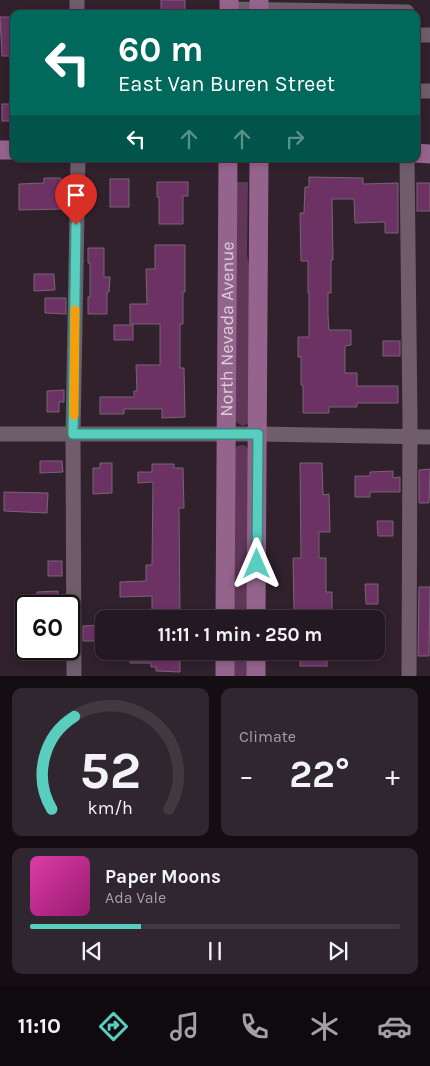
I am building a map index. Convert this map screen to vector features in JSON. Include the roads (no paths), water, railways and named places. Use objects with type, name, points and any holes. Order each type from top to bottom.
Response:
[{"type":"main road","name":"North Nevada Avenue","points":[[225,610],[228,162]]},
{"type":"main road","name":"North Nevada Avenue","points":[[256,610],[260,162]]},
{"type":"main road","points":[[224,660],[224,676]]},
{"type":"main road","points":[[256,660],[256,676]]},
{"type":"street","points":[[229,8],[407,9]]},
{"type":"street","points":[[74,676],[73,434],[78,162]]},
{"type":"street","points":[[407,162],[410,436],[408,676]]},
{"type":"street","points":[[0,434],[430,436]]}]
